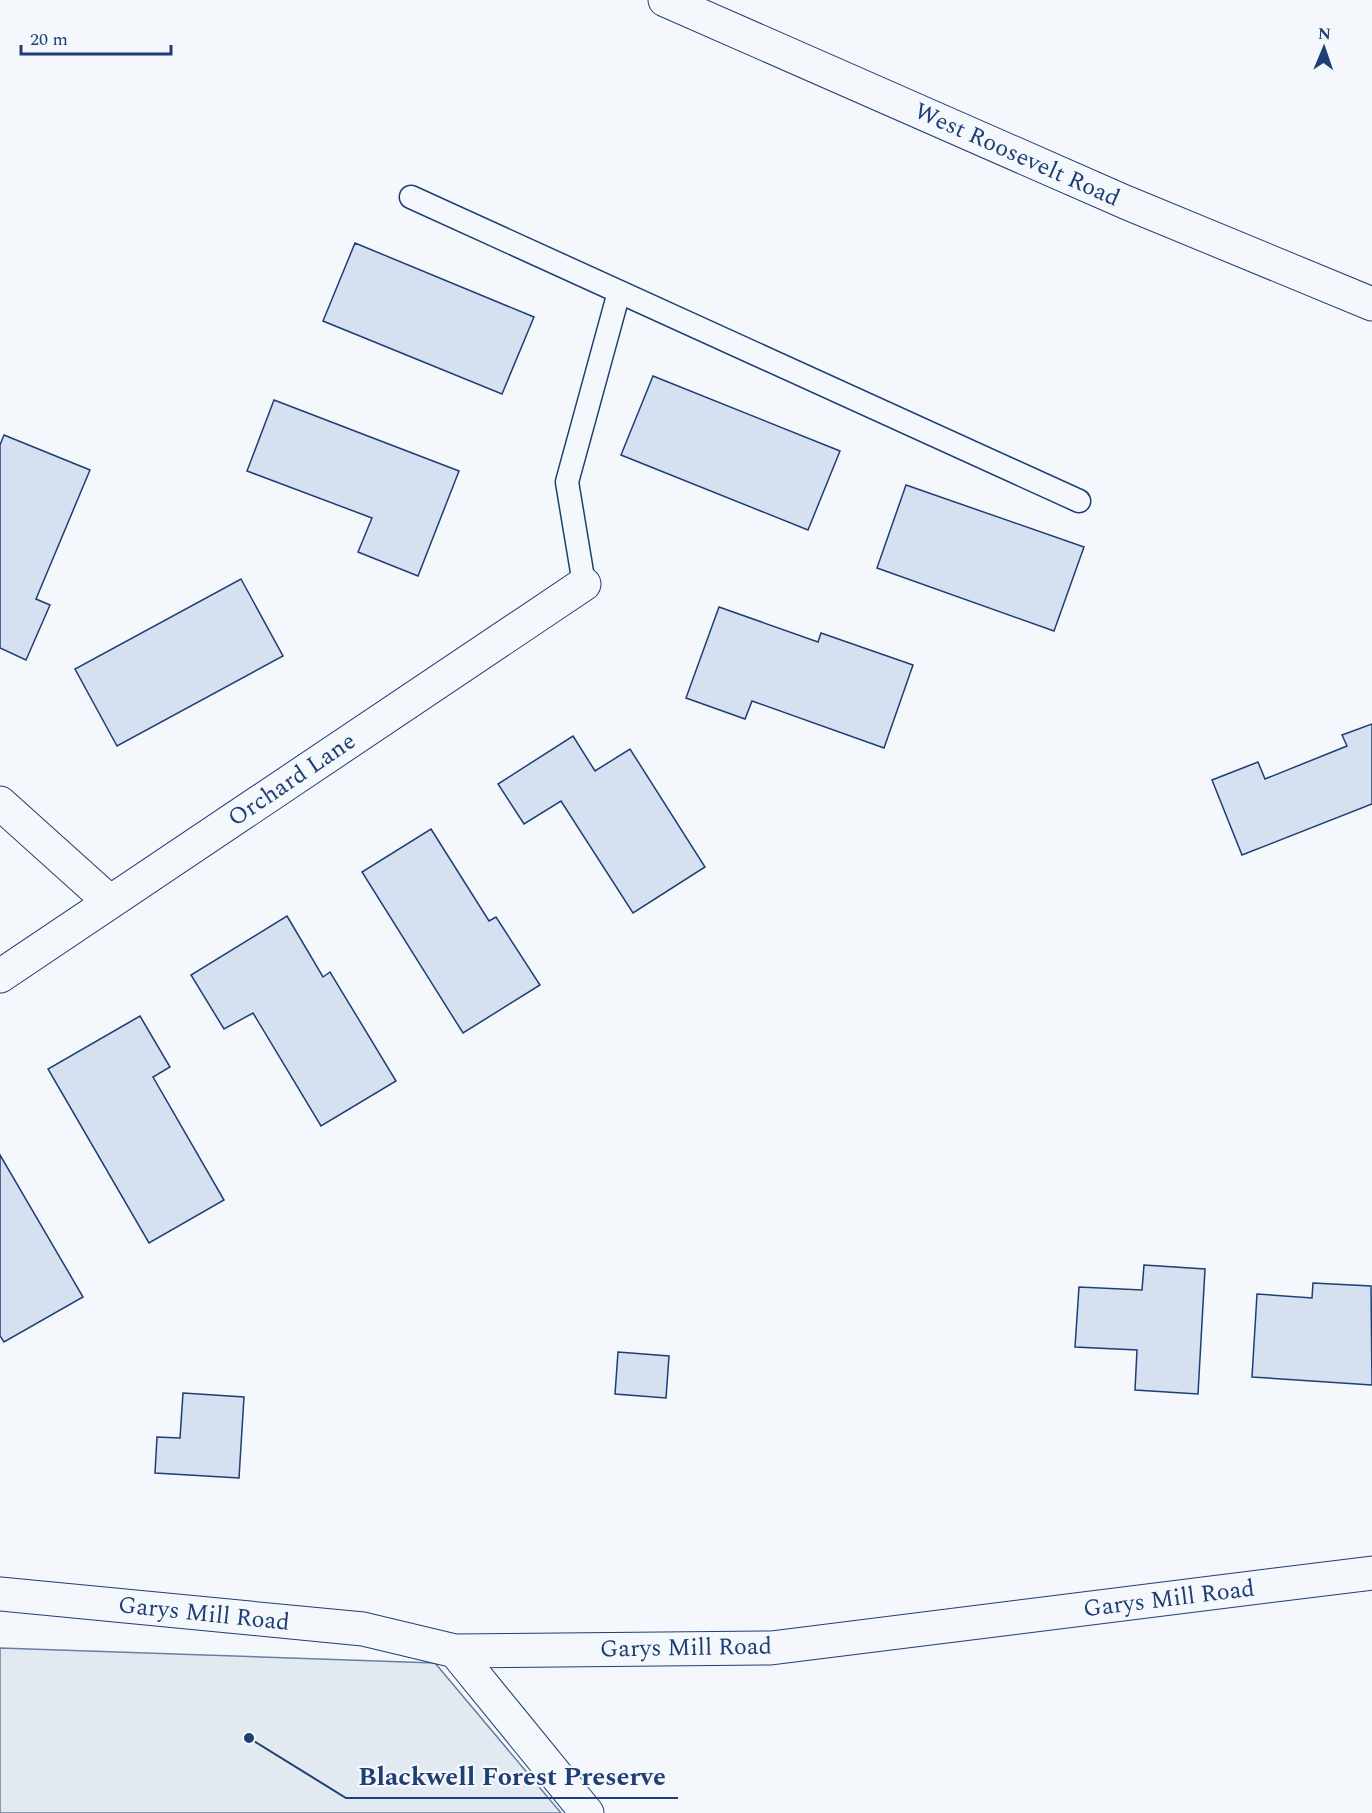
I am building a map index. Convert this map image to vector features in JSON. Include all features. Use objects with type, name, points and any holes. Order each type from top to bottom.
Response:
[{"type":"street","name":"West Roosevelt Road","points":[[665,0],[1125,202],[1372,304]]},
{"type":"street","name":"Orchard Lane","points":[[0,976],[584,584]]},
{"type":"street","points":[[0,803],[110,903]]},
{"type":"street","name":"Garys Mill Road","points":[[0,1594],[363,1629],[455,1651],[771,1648],[1372,1573]]},
{"type":"street","points":[[455,1651],[587,1813]]},
{"type":"lane","points":[[411,197],[1079,501]]},
{"type":"lane","points":[[584,584],[567,482],[619,292]]},
{"type":"shaded area","points":[[0,1648],[435,1663],[561,1813],[0,1813]]},
{"type":"building","points":[[355,243],[534,317],[502,394],[323,321]]},
{"type":"building","points":[[653,376],[840,451],[808,530],[621,455]]},
{"type":"building","points":[[274,400],[459,471],[418,576],[358,552],[372,518],[247,471]]},
{"type":"building","points":[[4,435],[90,470],[36,599],[50,605],[26,660],[0,648],[0,445]]},
{"type":"building","points":[[906,485],[1084,547],[1054,631],[877,568]]},
{"type":"building","points":[[241,579],[283,656],[117,746],[75,669]]},
{"type":"building","points":[[719,607],[818,642],[821,633],[913,665],[884,748],[752,701],[745,719],[686,698]]},
{"type":"building","points":[[1372,724],[1372,804],[1242,855],[1212,780],[1258,762],[1265,779],[1347,746],[1342,735]]},
{"type":"building","points":[[573,736],[595,771],[630,749],[705,867],[633,913],[561,801],[524,824],[498,784]]},
{"type":"building","points":[[431,829],[489,921],[496,917],[540,985],[463,1033],[362,872]]},
{"type":"building","points":[[287,916],[323,977],[330,972],[396,1081],[321,1126],[253,1013],[224,1029],[191,975]]},
{"type":"building","points":[[140,1016],[170,1067],[153,1077],[224,1200],[149,1243],[48,1069]]},
{"type":"building","points":[[0,1155],[83,1297],[4,1342],[0,1336]]},
{"type":"building","points":[[1144,1265],[1205,1269],[1198,1394],[1135,1390],[1137,1350],[1075,1347],[1079,1287],[1142,1290]]},
{"type":"building","points":[[1313,1283],[1371,1286],[1372,1385],[1252,1377],[1257,1294],[1312,1298]]},
{"type":"building","points":[[618,1352],[669,1356],[666,1398],[615,1394]]},
{"type":"building","points":[[183,1393],[244,1397],[239,1478],[155,1473],[157,1437],[180,1438]]},
{"type":"place","name":"Blackwell Forest Preserve","points":[[249,1738]]}]
